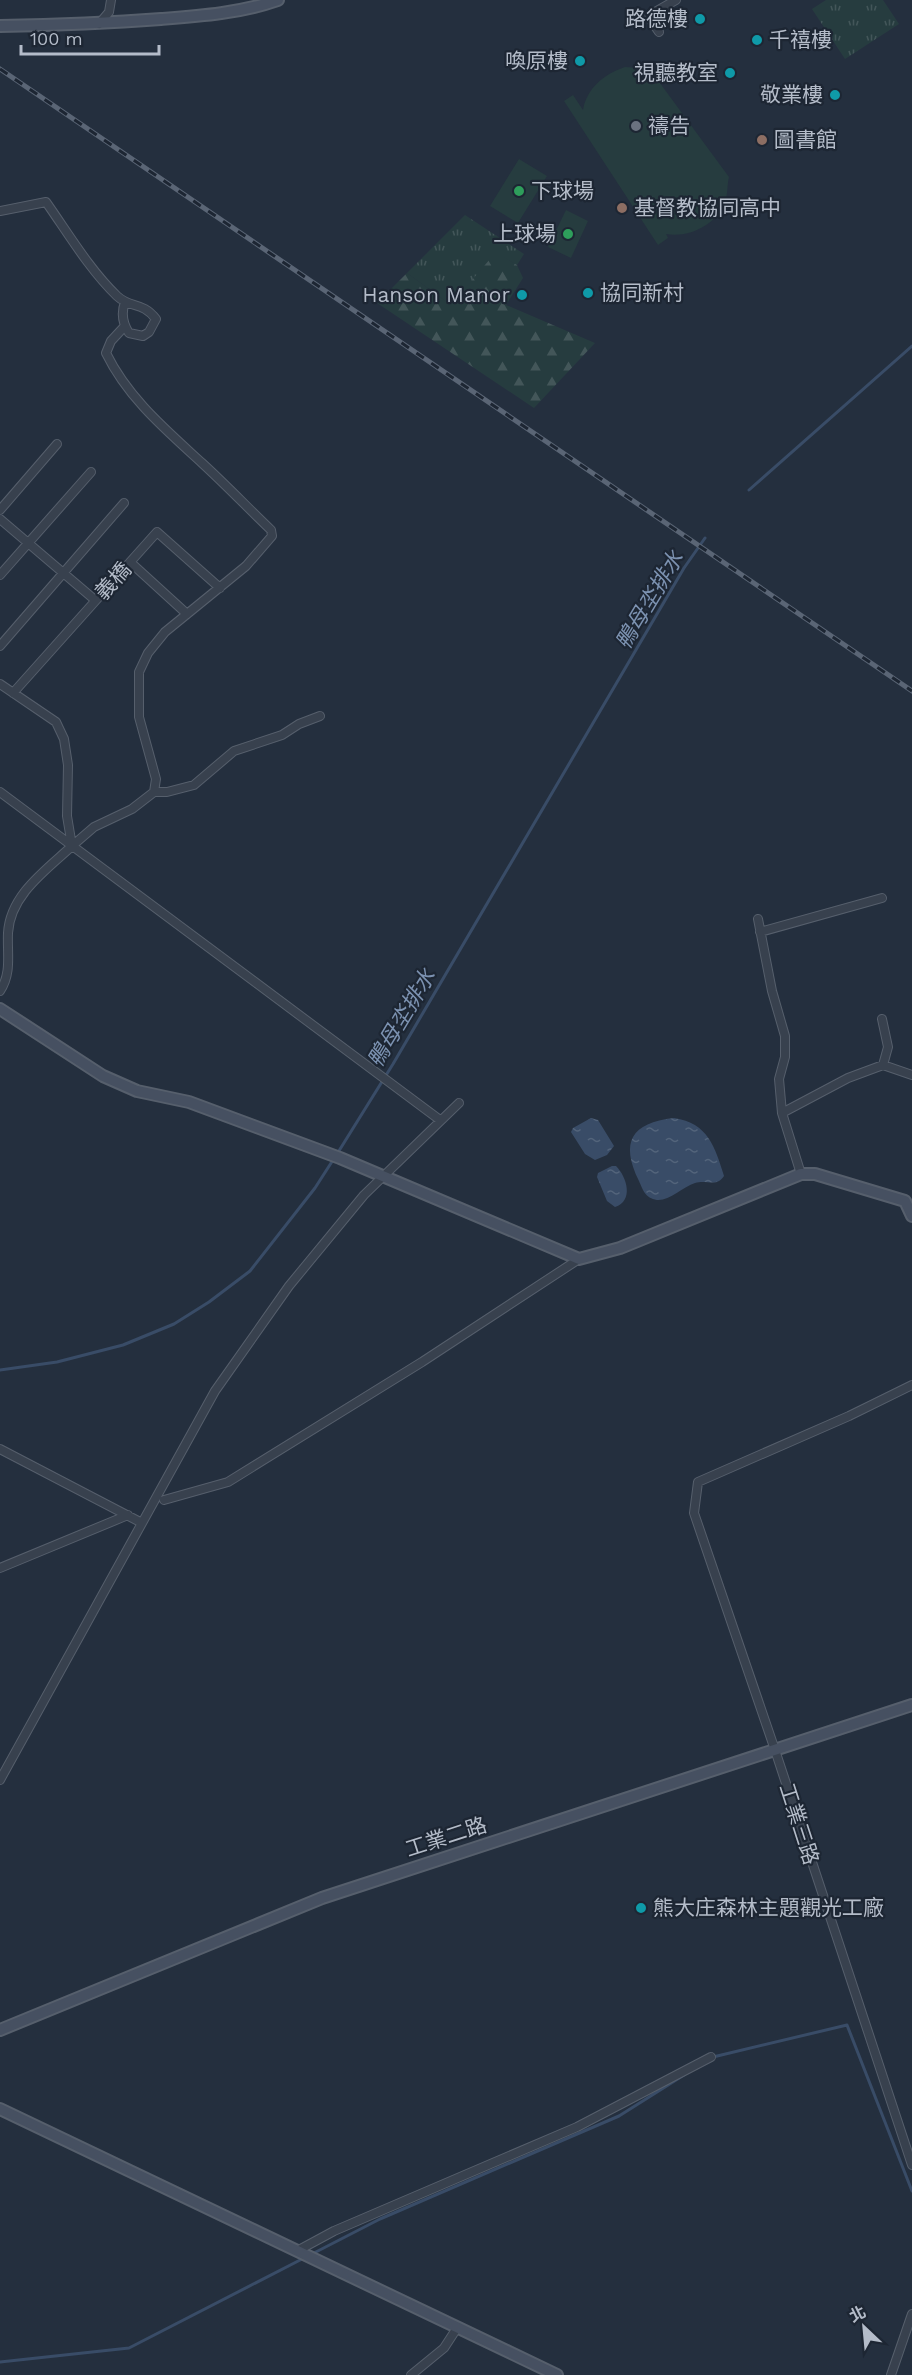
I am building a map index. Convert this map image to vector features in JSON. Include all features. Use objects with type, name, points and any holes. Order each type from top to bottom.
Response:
[{"type":"street","points":[[99,24],[109,12],[111,0]]},
{"type":"street","points":[[0,26],[99,24],[198,16],[261,6],[278,0]]},
{"type":"street","points":[[659,32],[648,16],[676,0]]},
{"type":"street","points":[[0,211],[46,202],[93,269],[125,302],[148,309],[156,319],[149,332],[143,336],[129,333],[124,327],[122,309],[125,302]]},
{"type":"street","points":[[124,327],[111,341],[106,353],[116,372],[149,415],[204,464],[271,530],[272,536],[246,566],[165,632],[148,653],[139,672],[139,717],[156,779],[154,792]]},
{"type":"street","points":[[0,510],[57,444]]},
{"type":"street","points":[[0,575],[91,472]]},
{"type":"street","name":"義橋","points":[[0,646],[124,503]]},
{"type":"street","points":[[0,519],[95,600]]},
{"type":"street","name":"義橋","points":[[13,693],[156,532],[220,588]]},
{"type":"street","points":[[130,562],[187,614]]},
{"type":"street","points":[[0,684],[56,722],[64,739],[68,765],[67,816],[72,846]]},
{"type":"street","points":[[0,992],[6,980],[9,965],[8,930],[14,905],[41,874],[94,827],[132,809],[154,792],[166,792],[194,785],[234,751],[282,735],[299,724],[320,716]]},
{"type":"street","points":[[0,792],[440,1120]]},
{"type":"street","points":[[760,932],[882,898]]},
{"type":"street","points":[[758,919],[772,992],[785,1036],[785,1057],[779,1080],[782,1113],[801,1174]]},
{"type":"street","points":[[0,1009],[112,1080],[137,1091],[189,1102],[340,1158],[579,1259]]},
{"type":"street","points":[[882,1019],[888,1047],[883,1065]]},
{"type":"street","points":[[782,1113],[848,1078],[883,1065],[912,1075]]},
{"type":"street","points":[[0,1780],[222,1382],[289,1286],[364,1195],[459,1103]]},
{"type":"street","points":[[164,1500],[228,1482],[422,1362],[579,1259],[620,1248],[801,1174],[815,1174],[905,1201],[912,1216]]},
{"type":"street","name":"工業三路","points":[[912,1385],[849,1416],[698,1482],[694,1513],[912,2165]]},
{"type":"street","points":[[0,1449],[142,1523]]},
{"type":"street","points":[[0,1568],[128,1515]]},
{"type":"street","name":"工業二路","points":[[0,2030],[322,1898],[912,1705]]},
{"type":"street","points":[[297,2251],[334,2231],[577,2127],[711,2057]]},
{"type":"street","points":[[0,2109],[557,2375]]},
{"type":"street","points":[[891,2375],[912,2314]]},
{"type":"street","points":[[411,2375],[444,2348],[457,2328]]},
{"type":"green space","points":[[826,0],[883,0],[899,24],[845,59],[812,9]]},
{"type":"green space","points":[[625,67],[641,68],[654,75],[729,177],[726,198],[716,217],[693,232],[666,234],[668,238],[658,245],[564,101],[573,95],[583,110],[588,95],[598,83]]},
{"type":"green space","name":"下球場","points":[[519,159],[547,176],[518,223],[490,206]]},
{"type":"green space","name":"上球場","points":[[566,210],[588,221],[571,258],[548,247]]},
{"type":"green space","points":[[465,215],[524,254],[517,265],[496,253],[451,305],[407,273]]},
{"type":"green space","points":[[496,252],[517,265],[523,278],[506,305],[595,343],[534,408],[377,303],[407,273],[451,305]]},
{"type":"water","points":[[591,1118],[598,1120],[614,1146],[607,1155],[595,1160],[585,1154],[571,1132],[573,1128]]},
{"type":"water","points":[[674,1118],[695,1125],[702,1131],[713,1146],[724,1176],[718,1182],[695,1183],[662,1200],[657,1200],[647,1195],[642,1187],[633,1167],[630,1145],[639,1130],[648,1124]]},
{"type":"water","points":[[616,1166],[620,1171],[627,1188],[625,1200],[615,1207],[607,1201],[597,1177],[598,1173]]},
{"type":"waterway","name":"鴨母坔排水","points":[[749,490],[912,346]]},
{"type":"waterway","name":"鴨母坔排水","points":[[337,1154],[393,1064],[684,568],[705,538]]},
{"type":"waterway","name":"鴨母坔排水","points":[[0,1370],[57,1362],[123,1345],[174,1324],[209,1302],[250,1271],[315,1188],[333,1160]]},
{"type":"waterway","points":[[713,2057],[847,2025],[912,2191]]},
{"type":"waterway","points":[[312,2254],[380,2219],[619,2116],[684,2075]]},
{"type":"waterway","points":[[0,2362],[129,2348],[304,2258]]},
{"type":"railway","points":[[0,69],[912,691]]},
{"type":"place","name":"路德樓","points":[[700,19]]},
{"type":"place","name":"千禧樓","points":[[757,40]]},
{"type":"place","name":"喚原樓","points":[[580,61]]},
{"type":"place","name":"視聽教室","points":[[730,73]]},
{"type":"place","name":"敬業樓","points":[[835,95]]},
{"type":"place","name":"禱告","points":[[636,126]]},
{"type":"place","name":"圖書館","points":[[762,140]]},
{"type":"place","name":"下球場","points":[[519,191]]},
{"type":"place","name":"基督教協同高中","points":[[622,208]]},
{"type":"place","name":"上球場","points":[[568,234]]},
{"type":"place","name":"協同新村","points":[[588,293]]},
{"type":"place","name":"Hanson Manor","points":[[522,295]]},
{"type":"place","name":"熊大庄森林主題觀光工廠","points":[[641,1908]]}]
